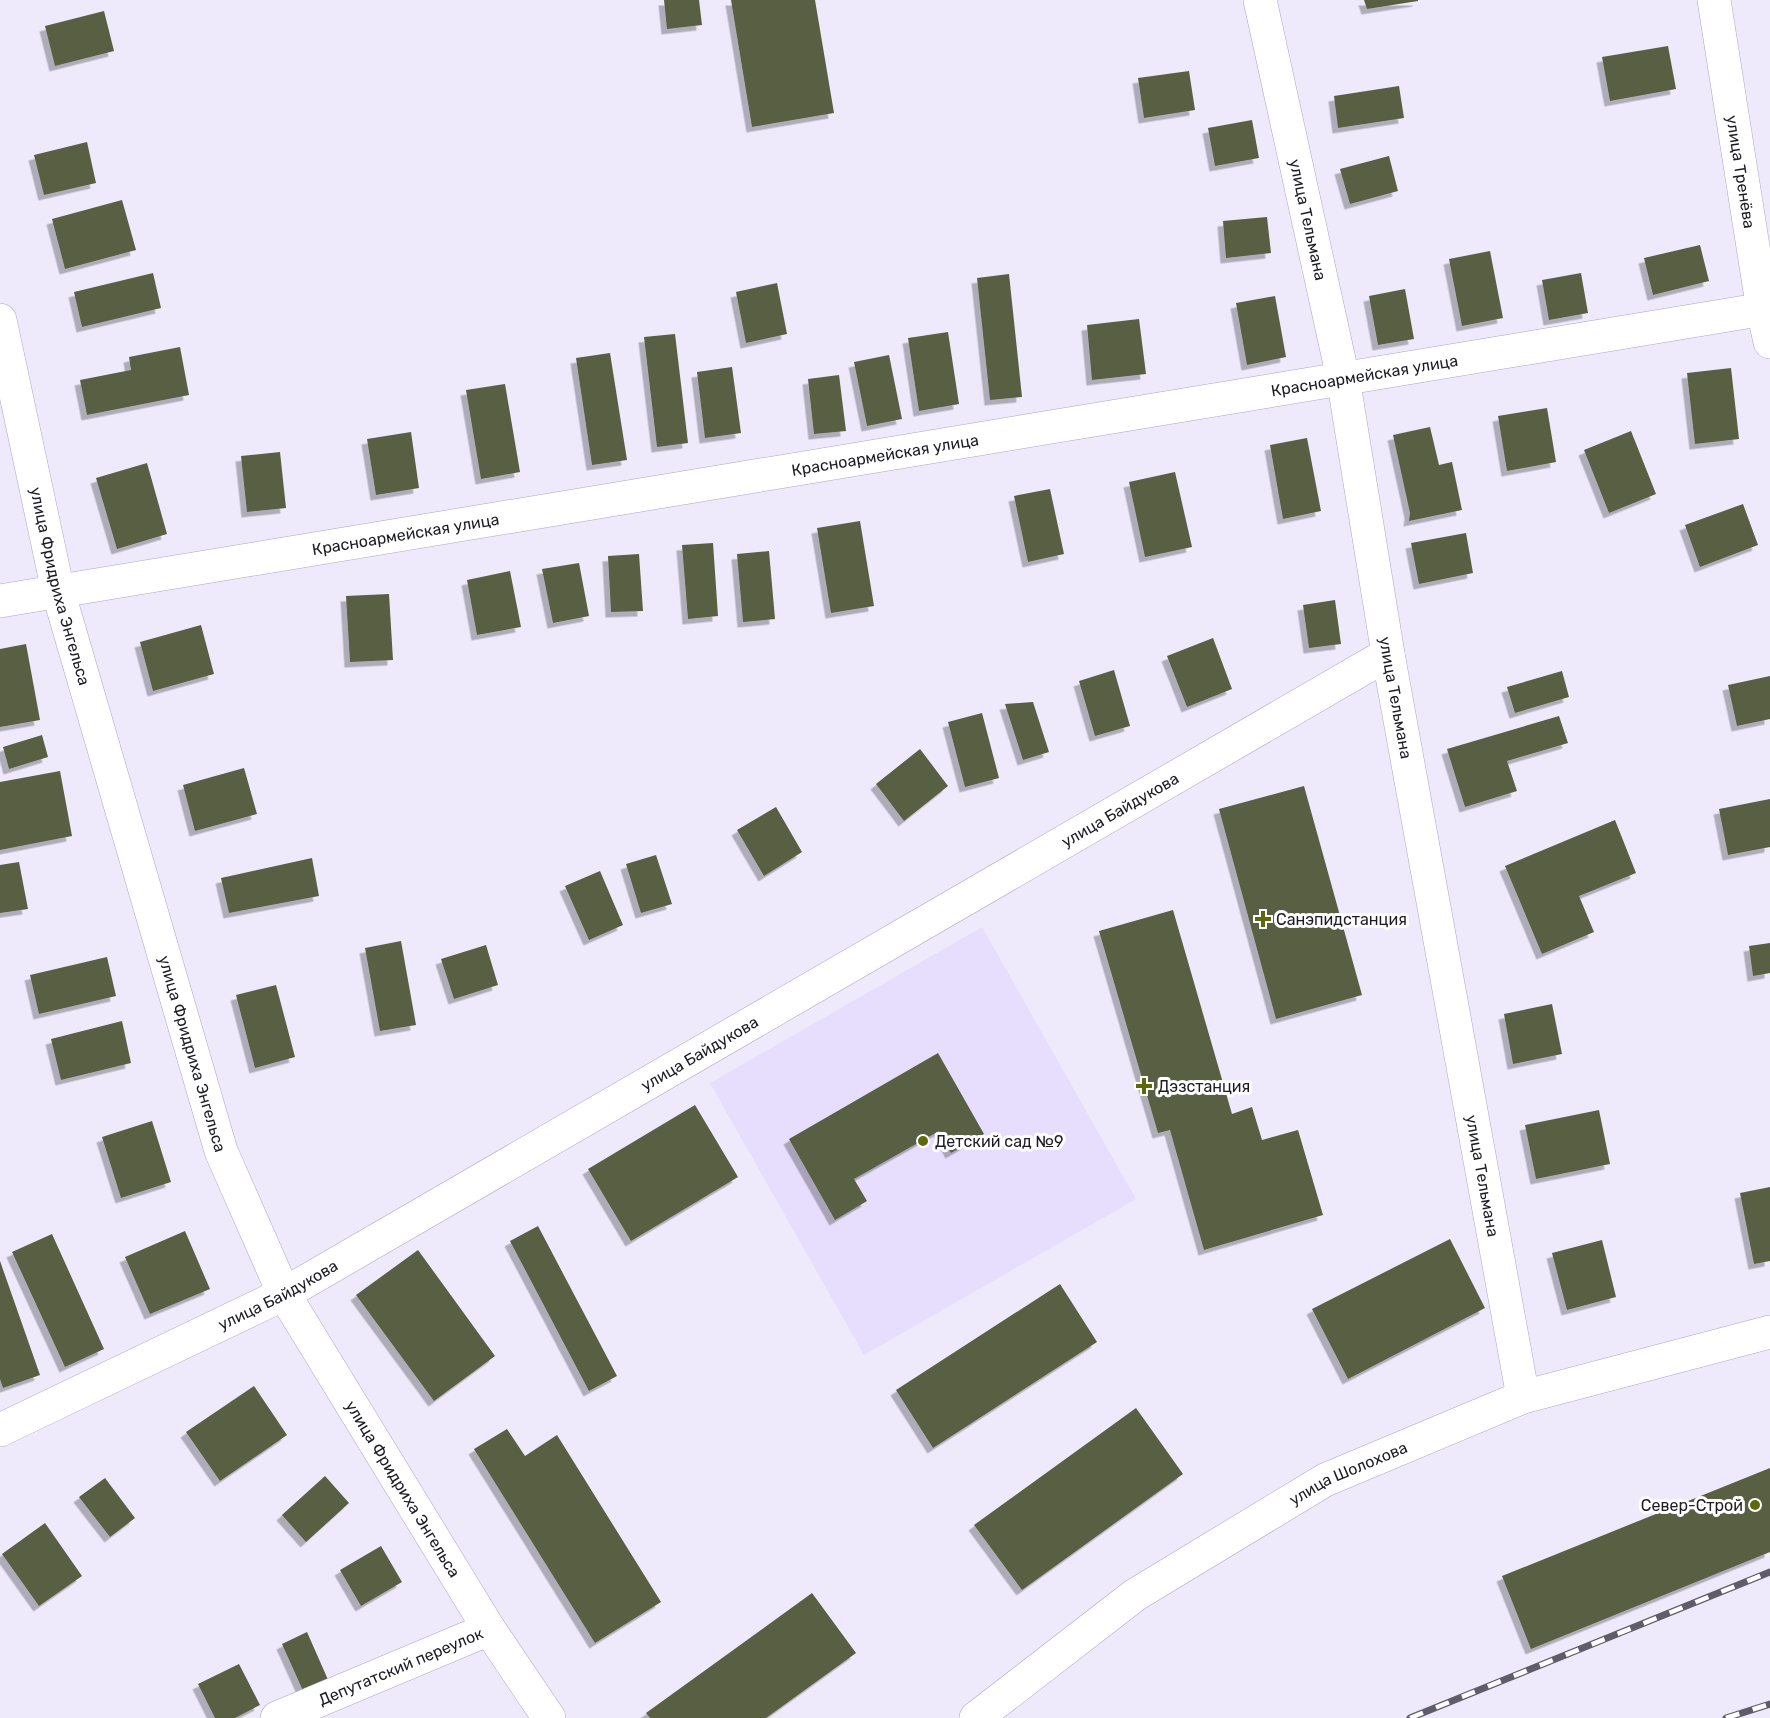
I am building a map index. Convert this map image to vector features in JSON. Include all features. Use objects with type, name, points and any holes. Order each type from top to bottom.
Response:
[{"type":"street","name":"улица Тельмана","points":[[1260,0],[1343,378],[1388,654],[1523,1397]]},
{"type":"street","name":"улица Тренёва","points":[[1714,0],[1767,309],[1770,342]]},
{"type":"street","name":"Красноармейская улица","points":[[0,601],[1767,309]]},
{"type":"street","name":"улица Фридриха Энгельса","points":[[0,320],[58,591],[221,1151],[284,1294],[489,1629],[549,1718]]},
{"type":"street","name":"улица Байдукова","points":[[0,1430],[284,1294],[1388,654]]},
{"type":"street","name":"улица Шолохова","points":[[976,1718],[1135,1595],[1325,1480],[1523,1397],[1770,1332]]},
{"type":"street","name":"Депутатский переулок","points":[[277,1718],[489,1629]]},
{"type":"shaded area","name":"Детский сад №9","points":[[982,927],[1136,1199],[864,1355],[710,1083]]},
{"type":"building","points":[[664,0],[699,0],[702,25],[667,29]]},
{"type":"building","points":[[731,0],[815,0],[834,113],[752,127]]},
{"type":"building","points":[[1364,0],[1418,0],[1418,1],[1367,9]]},
{"type":"building","points":[[104,11],[114,51],[55,66],[45,26]]},
{"type":"building","points":[[1668,46],[1676,89],[1610,101],[1602,57]]},
{"type":"building","points":[[1189,71],[1195,110],[1144,118],[1138,78]]},
{"type":"building","points":[[1399,86],[1404,118],[1338,128],[1334,96]]},
{"type":"building","points":[[1252,120],[1259,158],[1215,166],[1208,128]]},
{"type":"building","points":[[87,142],[96,183],[44,195],[34,155]]},
{"type":"building","points":[[1389,156],[1398,191],[1350,204],[1340,169]]},
{"type":"building","points":[[122,200],[136,250],[65,269],[52,219]]},
{"type":"building","points":[[1267,217],[1271,253],[1226,258],[1223,221]]},
{"type":"building","points":[[1700,245],[1709,281],[1653,295],[1644,258]]},
{"type":"building","points":[[1490,251],[1503,318],[1462,326],[1449,259]]},
{"type":"building","points":[[153,273],[161,308],[82,327],[74,292]]},
{"type":"building","points":[[1581,273],[1588,313],[1549,320],[1542,280]]},
{"type":"building","points":[[1009,274],[1022,397],[990,400],[977,278]]},
{"type":"building","points":[[777,283],[787,334],[746,343],[736,292]]},
{"type":"building","points":[[1405,289],[1414,339],[1378,345],[1369,296]]},
{"type":"building","points":[[1275,296],[1286,357],[1247,365],[1236,303]]},
{"type":"building","points":[[1139,319],[1146,374],[1092,380],[1087,325]]},
{"type":"building","points":[[948,332],[959,404],[919,411],[908,338]]},
{"type":"building","points":[[675,334],[688,443],[657,447],[644,337]]},
{"type":"building","points":[[180,347],[189,395],[87,415],[80,380],[131,370],[129,357]]},
{"type":"building","points":[[610,353],[627,460],[592,465],[576,358]]},
{"type":"building","points":[[889,355],[902,419],[867,426],[854,362]]},
{"type":"building","points":[[732,367],[741,433],[705,438],[697,372]]},
{"type":"building","points":[[1731,368],[1739,439],[1695,444],[1687,373]]},
{"type":"building","points":[[839,375],[846,431],[814,434],[808,379]]},
{"type":"building","points":[[505,384],[520,472],[481,479],[466,390]]},
{"type":"building","points":[[1547,408],[1556,462],[1507,471],[1498,416]]},
{"type":"building","points":[[1430,427],[1439,465],[1452,462],[1462,510],[1409,521],[1410,513],[1393,435]]},
{"type":"building","points":[[1631,431],[1656,494],[1609,513],[1584,450]]},
{"type":"building","points":[[411,432],[419,488],[376,495],[367,439]]},
{"type":"building","points":[[1307,438],[1321,511],[1283,519],[1270,445]]},
{"type":"building","points":[[280,452],[286,508],[247,512],[241,456]]},
{"type":"building","points":[[147,463],[167,534],[117,549],[96,478]]},
{"type":"building","points":[[1175,472],[1192,547],[1145,557],[1129,482]]},
{"type":"building","points":[[1050,489],[1064,554],[1028,562],[1014,496]]},
{"type":"building","points":[[1743,504],[1758,545],[1700,567],[1685,525]]},
{"type":"building","points":[[860,521],[874,606],[831,613],[817,528]]},
{"type":"building","points":[[1466,533],[1473,573],[1419,584],[1411,543]]},
{"type":"building","points":[[713,543],[718,616],[688,619],[682,545]]},
{"type":"building","points":[[769,551],[775,619],[743,622],[737,554]]},
{"type":"building","points":[[639,554],[643,611],[611,612],[608,556]]},
{"type":"building","points":[[579,563],[589,616],[553,623],[542,569]]},
{"type":"building","points":[[510,571],[521,627],[477,635],[467,580]]},
{"type":"building","points":[[389,594],[393,660],[350,662],[346,596]]},
{"type":"building","points":[[1335,600],[1341,644],[1309,648],[1303,605]]},
{"type":"building","points":[[201,625],[214,674],[153,691],[140,642]]},
{"type":"building","points":[[1213,638],[1232,689],[1187,707],[1167,656]]},
{"type":"building","points":[[26,644],[40,720],[0,727],[0,649]]},
{"type":"building","points":[[1114,670],[1130,726],[1095,736],[1079,681]]},
{"type":"building","points":[[1562,671],[1569,697],[1515,713],[1507,687]]},
{"type":"building","points":[[1770,676],[1770,719],[1737,726],[1728,685]]},
{"type":"building","points":[[1033,702],[1049,752],[1023,760],[1005,704]]},
{"type":"building","points":[[982,713],[999,778],[965,787],[948,722]]},
{"type":"building","points":[[1559,716],[1568,743],[1507,761],[1517,791],[1465,807],[1447,749]]},
{"type":"building","points":[[42,735],[48,757],[9,769],[3,747]]},
{"type":"building","points":[[920,749],[948,786],[904,821],[876,784]]},
{"type":"building","points":[[244,768],[257,814],[195,831],[183,785]]},
{"type":"building","points":[[60,771],[72,836],[0,850],[0,782]]},
{"type":"building","points":[[1304,786],[1362,995],[1276,1019],[1219,809]]},
{"type":"building","points":[[1770,799],[1770,847],[1728,855],[1719,809]]},
{"type":"building","points":[[776,807],[802,852],[764,876],[737,830]]},
{"type":"building","points":[[1615,820],[1636,873],[1579,896],[1594,932],[1542,954],[1505,866]]},
{"type":"building","points":[[656,855],[672,904],[641,913],[626,864]]},
{"type":"building","points":[[312,858],[319,896],[229,913],[221,878]]},
{"type":"building","points":[[19,862],[28,909],[0,913],[0,865]]},
{"type":"building","points":[[600,871],[623,925],[589,940],[565,886]]},
{"type":"building","points":[[1173,910],[1232,1114],[1252,1107],[1262,1140],[1298,1130],[1323,1215],[1204,1250],[1170,1130],[1158,1133],[1099,931]]},
{"type":"building","points":[[401,941],[416,1025],[380,1031],[365,948]]},
{"type":"building","points":[[1770,943],[1770,973],[1753,976],[1749,946]]},
{"type":"building","points":[[486,945],[498,985],[454,999],[441,959]]},
{"type":"building","points":[[107,957],[116,996],[39,1014],[30,975]]},
{"type":"building","points":[[276,985],[295,1057],[255,1068],[236,995]]},
{"type":"building","points":[[1552,1004],[1562,1054],[1513,1064],[1504,1014]]},
{"type":"building","points":[[122,1021],[131,1063],[61,1080],[51,1039]]},
{"type":"building","points":[[938,1053],[984,1134],[951,1153],[939,1131],[854,1179],[867,1201],[835,1220],[789,1139]]},
{"type":"building","points":[[695,1105],[738,1177],[631,1241],[588,1169]]},
{"type":"building","points":[[1599,1110],[1610,1164],[1536,1179],[1525,1125]]},
{"type":"building","points":[[152,1121],[171,1182],[121,1198],[102,1137]]},
{"type":"building","points":[[1770,1187],[1770,1261],[1754,1264],[1740,1193]]},
{"type":"building","points":[[538,1226],[617,1376],[589,1391],[510,1241]]},
{"type":"building","points":[[185,1231],[210,1289],[150,1314],[125,1257]]},
{"type":"building","points":[[52,1234],[104,1349],[65,1367],[12,1252]]},
{"type":"building","points":[[1450,1239],[1485,1308],[1348,1379],[1312,1309]]},
{"type":"building","points":[[1602,1240],[1616,1297],[1567,1310],[1552,1253]]},
{"type":"building","points":[[418,1250],[495,1356],[434,1401],[356,1295]]},
{"type":"building","points":[[0,1261],[40,1375],[3,1388],[0,1379]]},
{"type":"building","points":[[1060,1284],[1097,1342],[933,1448],[896,1390]]},
{"type":"building","points":[[254,1386],[287,1435],[220,1481],[186,1432]]},
{"type":"building","points":[[1136,1408],[1183,1474],[1022,1590],[974,1525]]},
{"type":"building","points":[[507,1429],[525,1456],[557,1435],[661,1602],[595,1643],[474,1449]]},
{"type":"building","points":[[1770,1468],[1770,1552],[1531,1649],[1502,1576]]},
{"type":"building","points":[[325,1476],[349,1503],[306,1542],[282,1515]]},
{"type":"building","points":[[105,1478],[135,1518],[110,1537],[79,1497]]},
{"type":"building","points":[[45,1523],[82,1576],[39,1606],[2,1554]]},
{"type":"building","points":[[381,1546],[402,1582],[361,1606],[340,1570]]},
{"type":"building","points":[[812,1593],[856,1653],[766,1718],[650,1718],[646,1713]]},
{"type":"building","points":[[307,1632],[329,1682],[304,1693],[282,1644]]},
{"type":"building","points":[[239,1664],[260,1705],[235,1718],[215,1718],[198,1684]]},
{"type":"railway","points":[[1410,1718],[1770,1572]]},
{"type":"railway","points":[[1726,1718],[1770,1704]]},
{"type":"place","name":"Санэпидстанция","points":[[1263,919]]},
{"type":"place","name":"Дэзстанция","points":[[1144,1086]]},
{"type":"place","name":"Детский сад №9","points":[[923,1141]]},
{"type":"place","name":"Север-Строй","points":[[1755,1505]]}]
